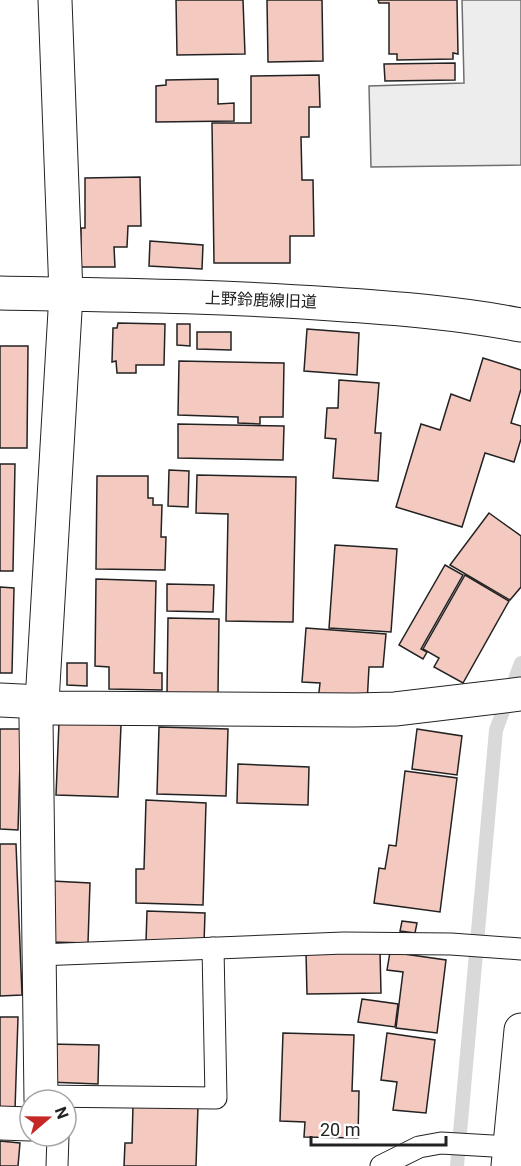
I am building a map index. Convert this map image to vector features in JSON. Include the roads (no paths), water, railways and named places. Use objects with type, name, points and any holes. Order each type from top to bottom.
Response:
[{"type":"street","points":[[38,1088],[36,719],[42,702],[66,294],[55,0]]},
{"type":"street","name":"上野鈴鹿線旧道","points":[[0,293],[285,300],[392,308],[484,318],[521,325]]},
{"type":"street","points":[[0,700],[42,702],[53,708],[355,710],[395,709],[521,694]]},
{"type":"street","points":[[505,1153],[521,1030]]},
{"type":"street","points":[[0,1123],[18,1115]]},
{"type":"lane","points":[[38,955],[344,943],[451,944],[514,949]]},
{"type":"lane","points":[[78,1105],[216,1098],[213,948]]},
{"type":"lane","points":[[381,1166],[419,1148],[441,1143],[505,1153]]},
{"type":"lane","points":[[57,1166],[58,1148]]},
{"type":"waterway","points":[[457,1166],[496,730],[521,663]]}]
